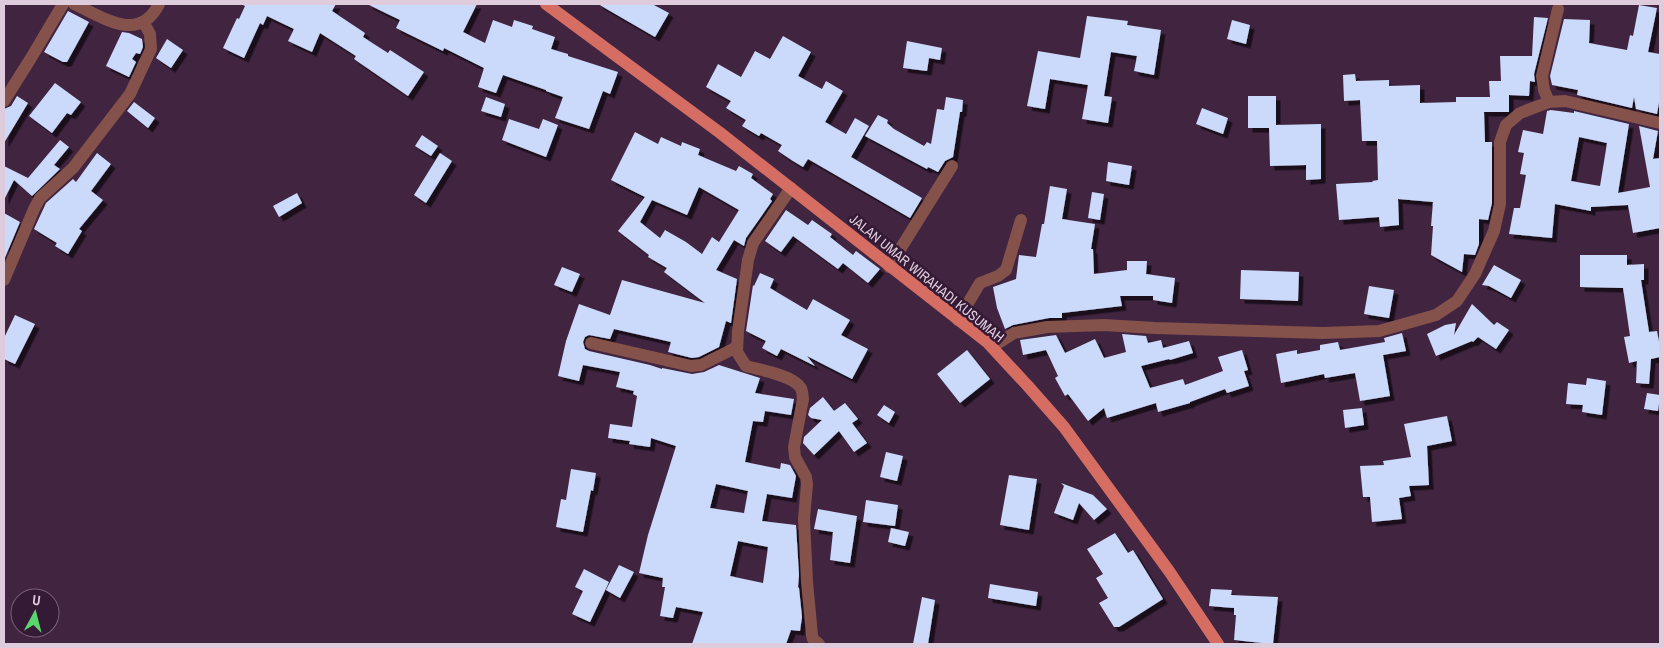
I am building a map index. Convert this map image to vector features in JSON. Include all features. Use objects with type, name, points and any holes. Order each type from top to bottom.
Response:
[{"type":"main road","name":"JALAN UMAR WIRAHADI KUSUMAH","points":[[546,4],[719,132],[992,347],[1064,427],[1169,571],[1218,644]]},
{"type":"street","points":[[4,101],[32,58],[63,4]]},
{"type":"street","points":[[74,4],[116,23],[130,25],[144,23],[154,13],[159,4]]},
{"type":"street","points":[[1549,102],[1544,90],[1542,76],[1558,9]]},
{"type":"street","points":[[4,280],[40,198],[73,168],[130,94],[151,49],[150,34],[144,23]]},
{"type":"street","points":[[992,347],[1014,333],[1047,328],[1104,325],[1323,333],[1379,331],[1436,315],[1456,301],[1475,274],[1494,231],[1500,204],[1500,142],[1506,125],[1520,113],[1549,102],[1565,101],[1660,123]]},
{"type":"street","points":[[889,267],[952,166]]},
{"type":"street","points":[[791,188],[753,243],[745,276],[737,352],[746,366],[793,380],[802,391],[803,399],[794,447],[795,457],[806,478],[807,484],[804,519],[807,582],[813,643]]},
{"type":"street","points":[[958,320],[980,283],[998,276],[1006,270],[1021,220]]},
{"type":"street","points":[[590,343],[691,366],[701,365],[737,347]]},
{"type":"building","points":[[241,4],[336,4],[332,11],[365,33],[363,37],[388,53],[390,50],[424,72],[408,96],[354,59],[356,56],[320,33],[312,52],[288,41],[294,29],[267,16],[263,25],[260,23],[244,58],[223,48],[237,18],[239,19],[245,6]]},
{"type":"building","points":[[367,4],[477,4],[463,32],[485,43],[493,20],[512,27],[514,20],[533,26],[532,29],[555,37],[551,49],[618,72],[610,94],[603,91],[589,129],[555,118],[563,97],[546,90],[503,75],[496,93],[478,87],[484,68],[444,48],[443,51],[396,28],[400,20]]},
{"type":"building","points":[[598,4],[652,4],[669,13],[655,37]]},
{"type":"building","points":[[1639,5],[1657,8],[1648,52],[1660,54],[1660,97],[1657,114],[1636,109],[1634,97],[1632,108],[1577,95],[1578,90],[1552,85],[1550,76],[1564,19],[1590,20],[1589,43],[1627,50],[1630,35],[1633,36]]},
{"type":"building","points":[[68,11],[89,22],[67,62],[63,62],[44,52]]},
{"type":"building","points":[[1087,16],[1128,21],[1127,25],[1161,30],[1154,75],[1134,71],[1137,56],[1111,52],[1104,96],[1112,97],[1108,123],[1082,119],[1088,85],[1050,79],[1045,109],[1027,106],[1038,51],[1080,58]]},
{"type":"building","points":[[1534,17],[1548,18],[1534,74],[1535,82],[1530,81],[1529,96],[1509,95],[1509,112],[1484,112],[1485,142],[1492,142],[1492,203],[1488,220],[1479,219],[1479,244],[1475,255],[1464,254],[1462,272],[1431,255],[1433,202],[1398,199],[1399,225],[1380,227],[1379,217],[1339,220],[1336,184],[1373,182],[1378,180],[1377,141],[1362,141],[1360,100],[1344,101],[1343,75],[1355,74],[1356,81],[1389,80],[1389,86],[1420,85],[1420,103],[1456,102],[1456,97],[1490,97],[1489,81],[1501,81],[1500,56],[1532,56]]},
{"type":"building","points":[[1232,20],[1250,25],[1246,44],[1227,39]]},
{"type":"building","points":[[122,32],[142,39],[143,47],[140,54],[136,53],[132,59],[136,62],[129,77],[106,66]]},
{"type":"building","points":[[783,36],[811,52],[798,76],[822,89],[826,81],[843,91],[825,122],[846,134],[855,118],[869,126],[851,157],[922,198],[910,218],[808,159],[803,167],[793,161],[778,151],[782,145],[761,133],[759,136],[742,126],[746,120],[726,108],[731,101],[706,87],[718,64],[741,77],[755,51],[770,59]]},
{"type":"building","points":[[167,39],[183,50],[171,68],[156,58]]},
{"type":"building","points":[[907,41],[942,48],[940,60],[929,58],[927,71],[903,68]]},
{"type":"building","points":[[55,83],[81,102],[71,115],[67,113],[52,133],[29,116]]},
{"type":"building","points":[[17,96],[28,103],[4,143],[4,109],[11,106]]},
{"type":"building","points":[[1248,96],[1276,96],[1276,125],[1321,124],[1321,179],[1306,180],[1306,165],[1270,166],[1269,128],[1248,128]]},
{"type":"building","points":[[486,97],[505,104],[501,117],[481,111]]},
{"type":"building","points":[[946,97],[963,100],[962,112],[960,112],[953,157],[945,161],[938,172],[928,167],[927,169],[865,136],[878,115],[888,120],[887,123],[894,129],[924,146],[927,142],[931,144],[937,109],[944,110]]},
{"type":"building","points":[[134,102],[155,118],[148,128],[127,111]]},
{"type":"building","points":[[1202,108],[1228,118],[1223,134],[1196,124]]},
{"type":"building","points":[[1547,111],[1574,113],[1574,111],[1629,124],[1618,193],[1650,187],[1639,126],[1658,131],[1653,159],[1660,158],[1660,228],[1633,233],[1628,205],[1591,207],[1591,211],[1555,204],[1552,238],[1509,234],[1514,208],[1520,208],[1526,175],[1520,174],[1524,153],[1518,152],[1523,130],[1543,134]],"holes":[[[1579,137],[1607,143],[1600,186],[1571,181]]]},
{"type":"building","points":[[509,119],[539,129],[543,119],[558,125],[546,157],[502,140]]},
{"type":"building","points":[[635,132],[658,144],[661,137],[681,146],[682,142],[700,149],[698,155],[736,171],[739,166],[753,174],[751,178],[773,194],[770,199],[772,201],[746,238],[744,246],[734,240],[716,270],[737,279],[731,323],[726,321],[719,347],[699,357],[692,358],[668,352],[671,342],[614,329],[610,339],[589,335],[585,337],[583,342],[585,349],[589,351],[662,369],[692,374],[704,372],[719,365],[760,378],[755,393],[794,399],[791,415],[765,411],[763,422],[753,421],[745,462],[780,469],[781,463],[790,465],[796,476],[792,498],[767,494],[762,521],[796,525],[798,587],[802,617],[800,631],[791,630],[786,644],[692,644],[703,612],[676,607],[673,618],[660,616],[665,587],[662,587],[663,578],[639,573],[648,535],[676,446],[651,438],[650,447],[629,444],[630,441],[608,438],[610,424],[632,427],[637,396],[633,394],[634,391],[616,387],[620,372],[583,365],[579,381],[558,376],[566,341],[579,304],[610,315],[622,280],[705,303],[664,272],[667,268],[648,257],[649,255],[618,231],[645,197],[611,180]],"holes":[[[699,187],[739,210],[719,242],[712,237],[702,254],[665,230],[660,238],[640,222],[652,200],[687,215]],[[716,484],[748,491],[744,513],[710,508]],[[738,541],[768,547],[763,583],[730,576]]]},
{"type":"building","points":[[422,135],[438,146],[431,156],[415,146]]},
{"type":"building","points":[[60,140],[69,147],[54,165],[60,169],[32,196],[14,180],[4,200],[4,166],[28,178]]},
{"type":"building","points":[[97,153],[111,164],[91,191],[103,200],[79,229],[82,231],[68,254],[55,246],[57,243],[34,229],[46,203],[73,179],[76,182]]},
{"type":"building","points":[[440,153],[452,161],[426,203],[414,195]]},
{"type":"building","points":[[1108,162],[1132,166],[1129,185],[1106,181]]},
{"type":"building","points":[[1050,186],[1067,189],[1062,219],[1095,224],[1091,249],[1093,249],[1094,274],[1127,270],[1127,261],[1147,261],[1146,274],[1175,278],[1172,303],[1153,300],[1153,296],[1120,296],[1122,306],[1062,313],[1062,318],[1049,318],[1013,325],[1005,329],[997,308],[993,287],[1016,279],[1019,255],[1036,257]]},
{"type":"building","points":[[1092,192],[1104,194],[1100,220],[1088,218]]},
{"type":"building","points":[[297,193],[302,203],[279,217],[273,206]]},
{"type":"building","points":[[786,210],[808,225],[812,220],[832,234],[830,237],[853,255],[856,251],[880,269],[868,283],[843,263],[838,269],[793,236],[781,252],[765,241]]},
{"type":"building","points":[[4,213],[20,222],[4,260]]},
{"type":"building","points":[[1580,255],[1627,255],[1627,265],[1644,264],[1644,280],[1641,280],[1649,332],[1657,331],[1660,347],[1660,357],[1651,359],[1649,384],[1636,383],[1637,361],[1629,363],[1624,337],[1630,336],[1623,288],[1580,287]]},
{"type":"building","points":[[1494,265],[1521,280],[1511,298],[1489,286],[1482,285]]},
{"type":"building","points":[[562,267],[580,274],[572,292],[554,285]]},
{"type":"building","points":[[1241,270],[1299,272],[1298,301],[1240,299]]},
{"type":"building","points":[[760,273],[774,279],[770,288],[807,310],[813,299],[850,320],[841,335],[868,349],[852,379],[807,356],[815,366],[781,349],[777,356],[762,348],[766,341],[746,331],[753,285]]},
{"type":"building","points":[[1369,286],[1394,290],[1389,318],[1364,314]]},
{"type":"building","points":[[1472,304],[1494,325],[1497,322],[1509,330],[1496,349],[1478,337],[1473,342],[1436,356],[1427,334],[1445,325],[1456,323],[1454,335]]},
{"type":"building","points":[[15,315],[35,324],[15,364],[4,359],[4,338]]},
{"type":"building","points":[[1402,333],[1406,351],[1383,355],[1390,396],[1360,401],[1355,373],[1325,378],[1324,374],[1281,383],[1276,354],[1297,350],[1297,354],[1320,350],[1320,345],[1338,342],[1340,350],[1385,342],[1384,338]]},
{"type":"building","points":[[1122,334],[1146,336],[1148,343],[1161,340],[1163,348],[1189,341],[1193,353],[1141,366],[1150,388],[1183,379],[1185,385],[1223,371],[1218,357],[1242,350],[1248,370],[1244,371],[1249,386],[1227,393],[1225,389],[1190,403],[1158,412],[1156,403],[1107,418],[1104,408],[1088,421],[1068,394],[1065,396],[1055,378],[1058,376],[1046,350],[1023,355],[1020,340],[1056,335],[1065,353],[1095,339],[1104,358],[1126,352]]},
{"type":"building","points":[[967,350],[990,379],[960,403],[937,374]]},
{"type":"building","points":[[1587,378],[1606,381],[1602,415],[1582,412],[1583,405],[1566,404],[1568,383],[1586,385]]},
{"type":"building","points":[[1647,393],[1660,395],[1658,411],[1644,409]]},
{"type":"building","points":[[823,397],[834,411],[845,403],[858,419],[852,423],[867,443],[854,452],[839,431],[814,455],[803,443],[804,437],[822,420],[811,418],[808,415],[810,408]]},
{"type":"building","points":[[884,405],[895,412],[889,423],[877,415]]},
{"type":"building","points":[[1362,408],[1364,425],[1345,428],[1343,410]]},
{"type":"building","points":[[1447,416],[1452,441],[1427,446],[1429,485],[1409,486],[1411,496],[1399,498],[1402,519],[1372,522],[1370,497],[1363,497],[1360,466],[1384,465],[1383,461],[1411,457],[1404,424]]},
{"type":"building","points":[[886,452],[903,456],[897,481],[880,477]]},
{"type":"building","points":[[571,469],[596,473],[583,532],[556,527],[561,499],[566,500]]},
{"type":"building","points":[[1009,475],[1037,479],[1029,530],[1000,525]]},
{"type":"building","points":[[1061,483],[1093,495],[1107,509],[1094,520],[1079,503],[1073,520],[1054,513],[1064,486]]},
{"type":"building","points":[[866,500],[898,505],[895,526],[863,522]]},
{"type":"building","points":[[818,509],[857,516],[850,563],[830,560],[833,532],[814,529]]},
{"type":"building","points":[[891,528],[909,532],[905,546],[888,542]]},
{"type":"building","points":[[1115,533],[1128,553],[1133,550],[1163,599],[1119,627],[1114,627],[1099,603],[1108,598],[1096,578],[1103,574],[1087,549]]},
{"type":"building","points":[[619,565],[634,572],[620,598],[606,590]]},
{"type":"building","points":[[584,569],[609,582],[590,622],[572,614],[583,591],[575,587]]},
{"type":"building","points":[[990,584],[1038,592],[1036,606],[988,598]]},
{"type":"building","points":[[1211,589],[1232,590],[1231,595],[1278,597],[1273,644],[1234,640],[1236,615],[1234,615],[1234,608],[1209,606]]},
{"type":"building","points":[[922,597],[935,600],[928,644],[913,644]]}]
